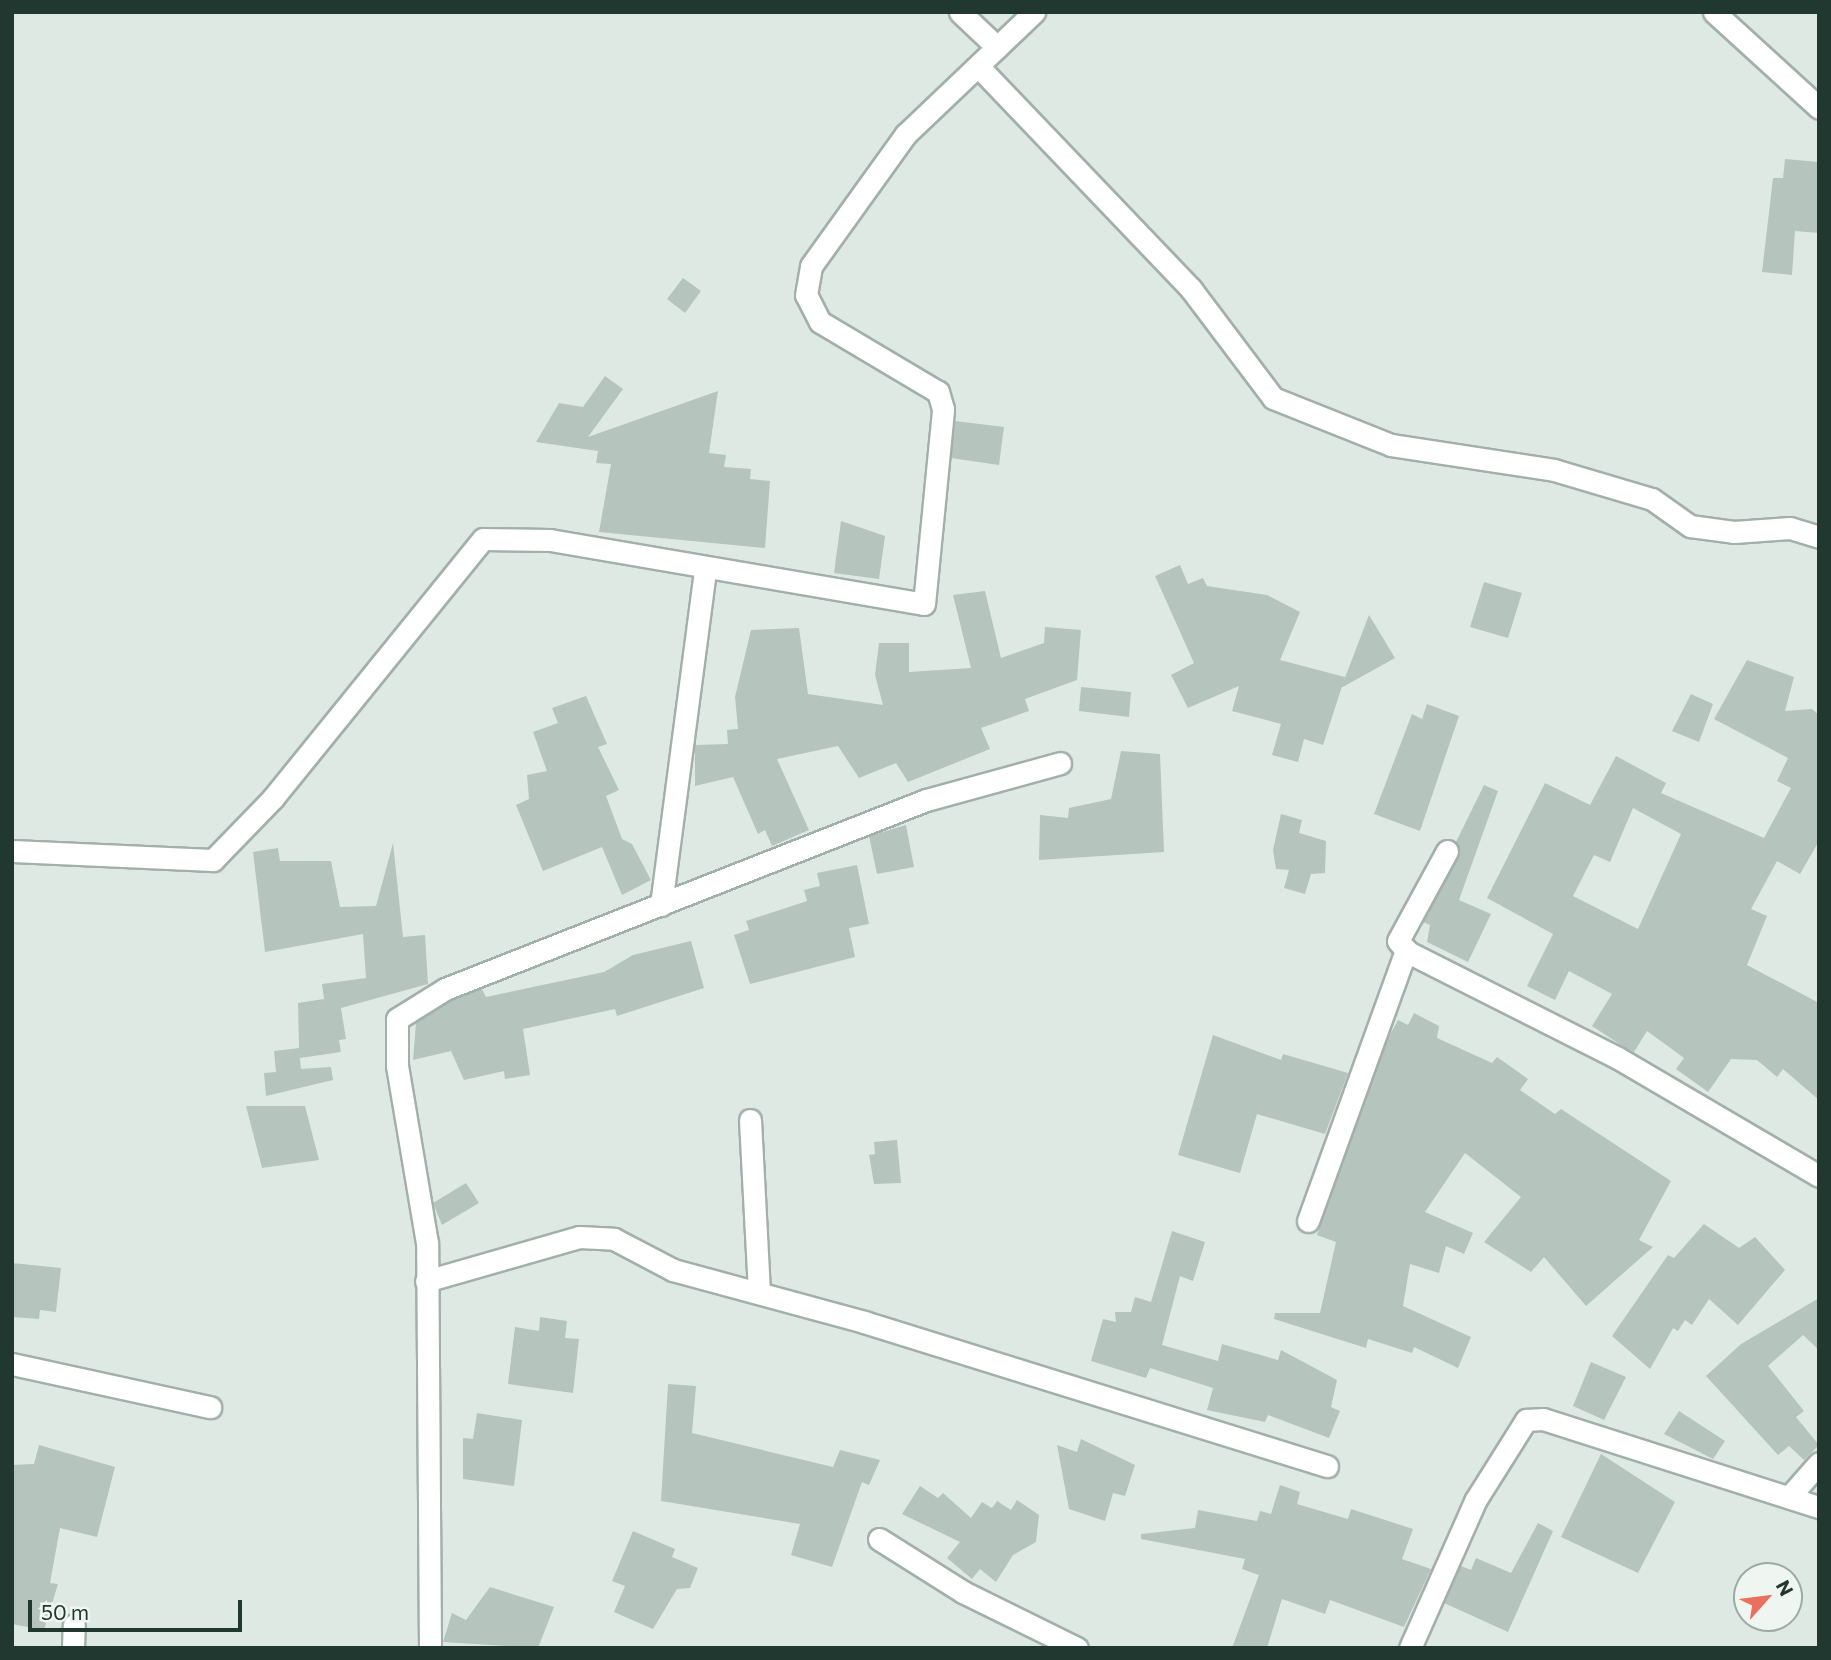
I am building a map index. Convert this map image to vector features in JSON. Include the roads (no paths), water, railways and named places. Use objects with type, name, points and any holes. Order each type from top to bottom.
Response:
[{"type":"street","points":[[960,12],[997,47]]},
{"type":"street","points":[[12,851],[213,860],[274,798],[483,539],[550,540],[705,569],[924,604],[943,409],[938,392],[820,322],[806,295],[811,266],[906,134],[1034,12]]},
{"type":"street","points":[[1714,12],[1819,108]]},
{"type":"street","points":[[978,66],[1191,289],[1273,398],[1391,445],[1554,470],[1652,499],[1690,526],[1734,532],[1790,528],[1819,537]]},
{"type":"street","points":[[661,905],[705,569]]},
{"type":"street","points":[[430,1648],[427,1242],[397,1066],[397,1018],[445,989],[926,800],[1060,763]]},
{"type":"street","points":[[1447,851],[1398,941],[1406,950],[1618,1058],[1819,1176]]},
{"type":"street","points":[[1308,1221],[1406,950]]},
{"type":"street","points":[[750,1120],[759,1293]]},
{"type":"street","points":[[426,1281],[579,1237],[614,1240],[673,1269],[1327,1466]]},
{"type":"street","points":[[12,1364],[210,1407]]},
{"type":"street","points":[[1410,1648],[1475,1501],[1526,1420],[1543,1419],[1819,1507]]},
{"type":"street","points":[[1789,1497],[1819,1463]]},
{"type":"street","points":[[878,1539],[963,1592],[1077,1648]]},
{"type":"street","points":[[73,1648],[74,1625]]}]
